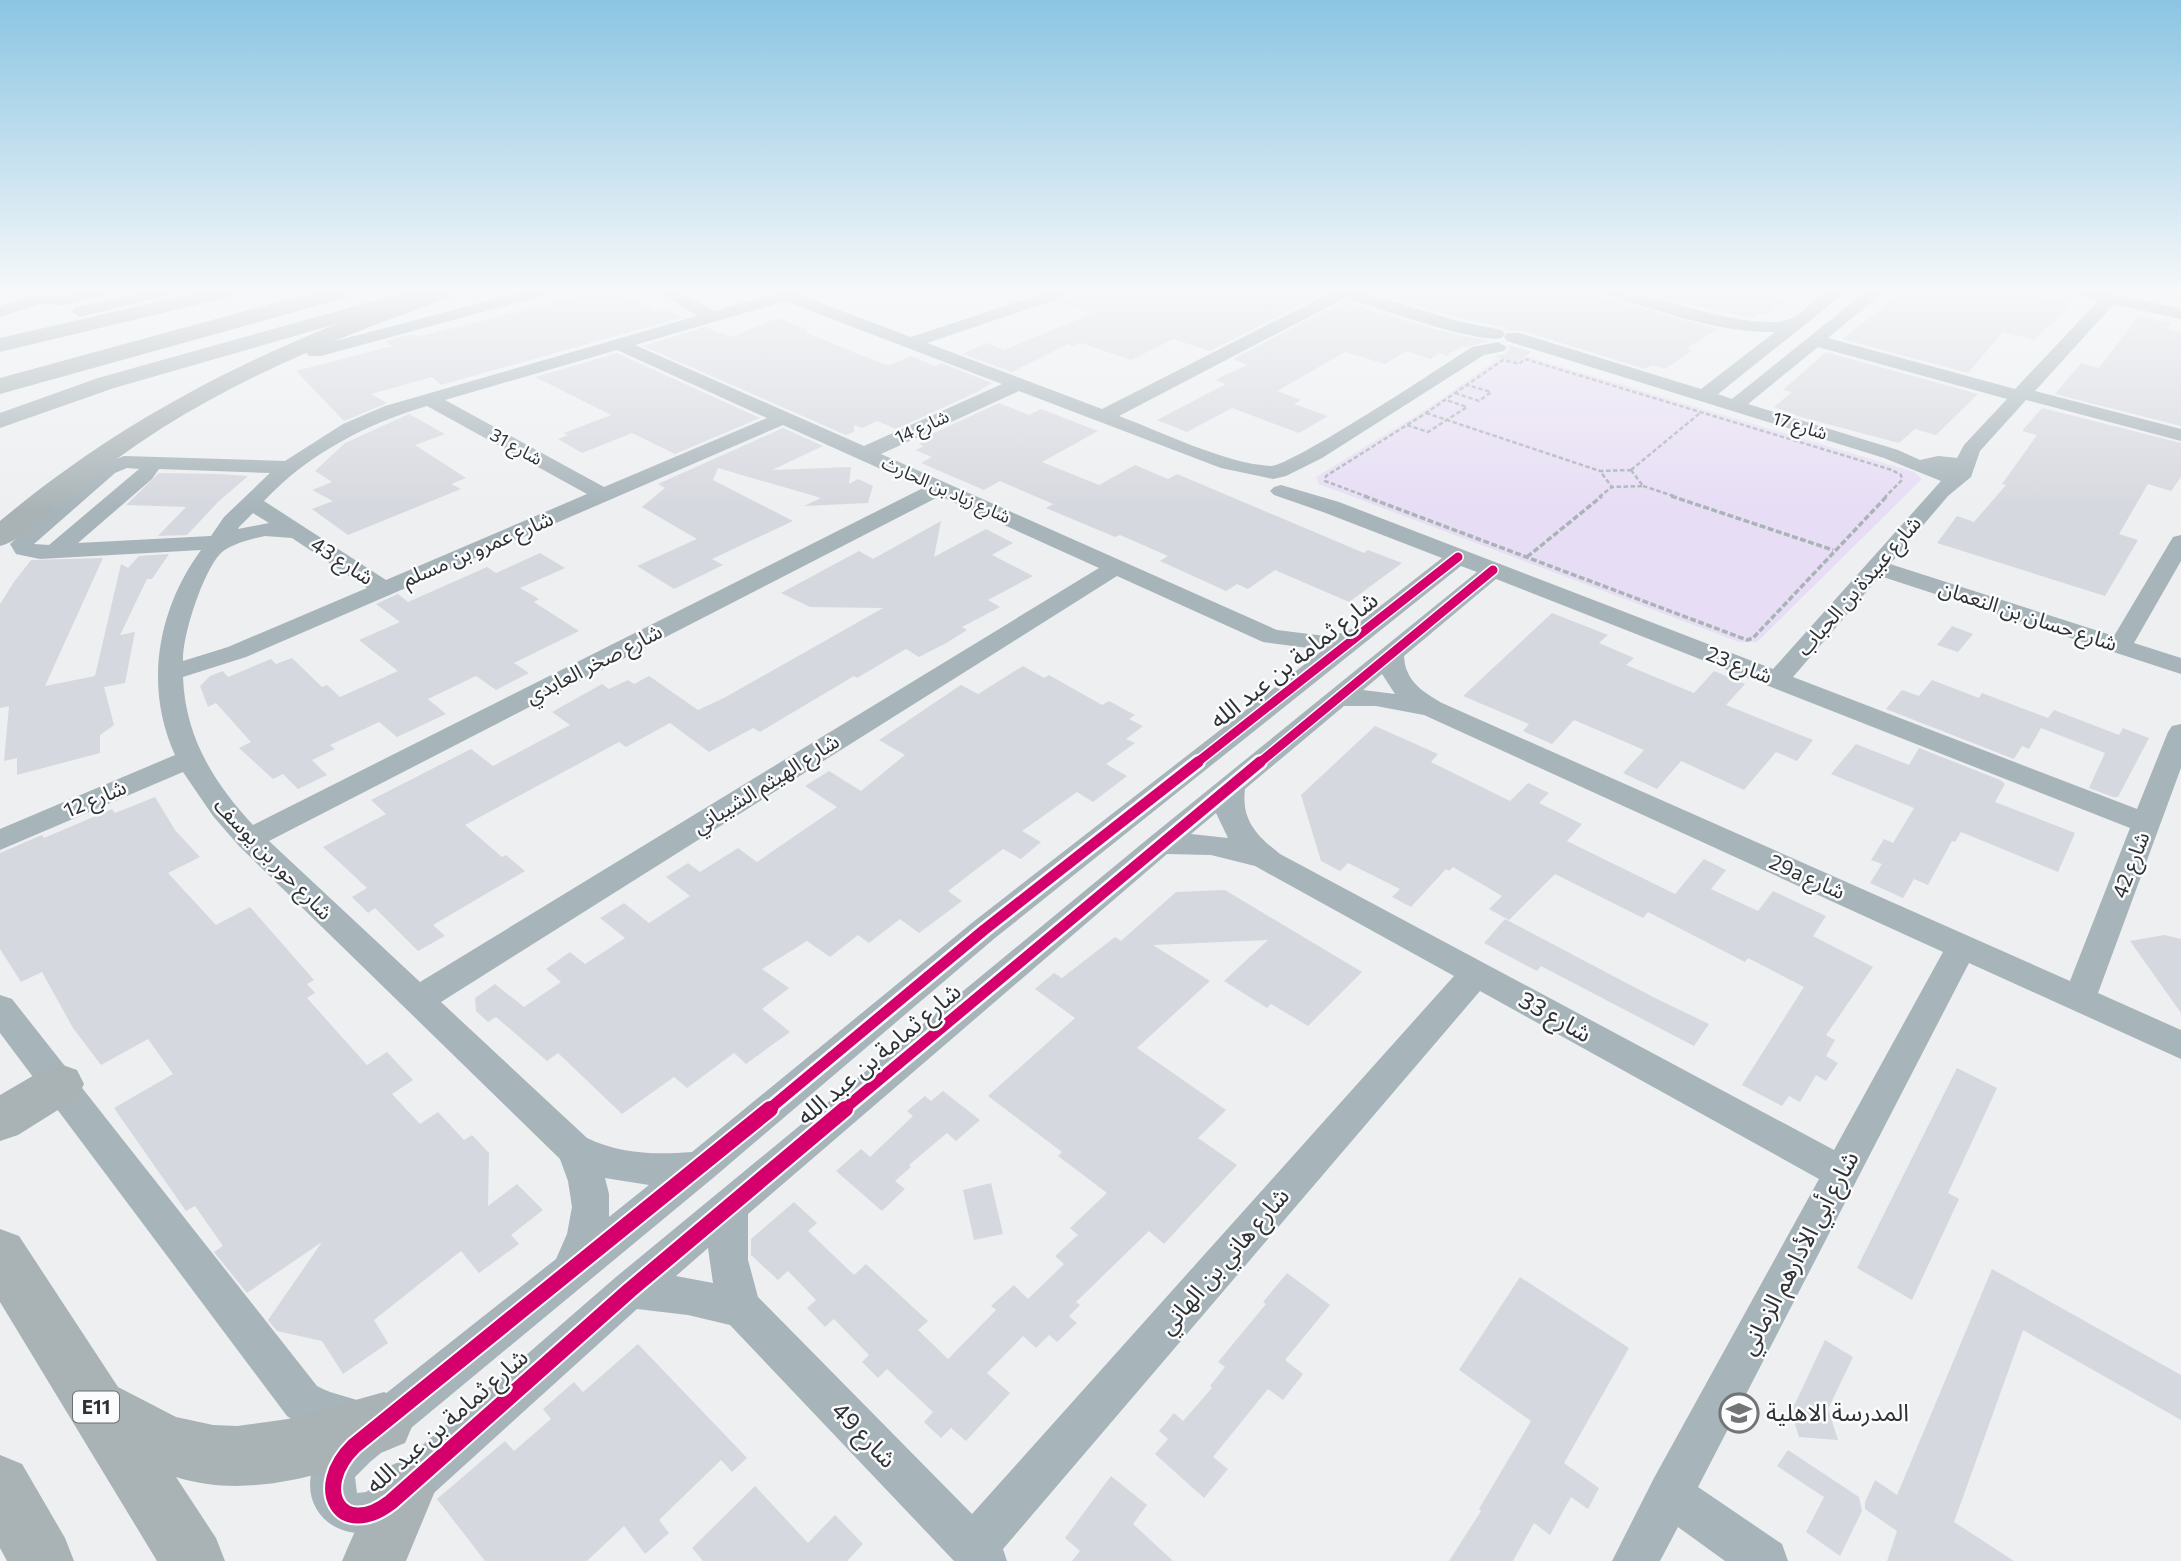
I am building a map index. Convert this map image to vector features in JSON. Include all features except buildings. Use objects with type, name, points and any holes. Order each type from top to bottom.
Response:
[{"type":"highway","points":[[0,374],[33,365]]},
{"type":"highway","points":[[0,386],[77,365]]},
{"type":"highway","points":[[0,537],[66,480],[110,458],[204,391],[268,365]]},
{"type":"highway","points":[[0,1120],[60,1084]]},
{"type":"highway","name":"E11","points":[[0,1254],[193,1561]]},
{"type":"highway","points":[[97,1408],[166,1443],[191,1452],[220,1455],[289,1450],[384,1422]]},
{"type":"highway","points":[[374,1561],[417,1478]]},
{"type":"highway","points":[[0,1486],[42,1561]]},
{"type":"main road","points":[[0,421],[106,383],[170,365]]},
{"type":"street","name":"شارع حور بن يوسف","points":[[547,365],[429,399],[349,427],[290,467],[251,502],[212,548],[181,611],[169,673],[174,717],[190,759],[216,803],[249,839],[574,1149],[608,1165],[628,1169],[661,1171],[700,1167]]},
{"type":"street","name":"شارع زياد بن الحارث","points":[[665,365],[1272,637],[1325,643],[1357,638]]},
{"type":"street","name":"شارع 23","points":[[968,365],[1228,464],[1283,480],[1331,507],[2146,823]]},
{"type":"street","points":[[1103,416],[1202,365]]},
{"type":"street","points":[[1283,480],[1304,466],[1315,454],[1458,365]]},
{"type":"street","name":"شارع 17","points":[[1592,365],[1702,404],[1734,406],[1892,454],[1936,471],[1961,473]]},
{"type":"street","points":[[1702,404],[1745,365]]},
{"type":"street","points":[[1734,406],[1784,365]]},
{"type":"street","points":[[1909,365],[2181,435]]},
{"type":"street","name":"شارع عبيدة بن الحباب","points":[[1777,680],[1876,567],[1936,471],[1971,449],[2048,365]]},
{"type":"street","name":"شارع 14","points":[[864,454],[1018,384]]},
{"type":"street","name":"شارع 31","points":[[429,399],[603,495]]},
{"type":"street","name":"شارع عمرو بن مسلم","points":[[169,673],[237,652],[783,418]]},
{"type":"street","name":"شارع عبيدة بن الحباب","points":[[1936,471],[1961,473],[1971,449]]},
{"type":"street","points":[[212,548],[33,552],[22,547],[23,541],[110,458],[124,462],[290,467]]},
{"type":"street","points":[[55,551],[145,475],[150,468],[147,462]]},
{"type":"street","name":"شارع صخر العابدي","points":[[249,839],[939,488]]},
{"type":"street","name":"شارع 43","points":[[251,502],[386,589]]},
{"type":"street","points":[[0,545],[37,528]]},
{"type":"street","name":"شارع 43","points":[[212,548],[251,532],[278,529],[298,533]]},
{"type":"street","points":[[2120,646],[2181,542]]},
{"type":"street","name":"شارع ثمامة بن عبد الله","points":[[1458,557],[984,930],[700,1167],[384,1422],[344,1456],[335,1469],[332,1494],[337,1505],[345,1513],[356,1516],[370,1515],[417,1478],[630,1290],[1160,844],[1493,570]]},
{"type":"street","name":"شارع الهيثم الشيباني","points":[[416,1001],[1116,567]]},
{"type":"street","name":"شارع حسان بن النعمان","points":[[1876,567],[2181,666]]},
{"type":"street","name":"شارع زياد بن الحارث","points":[[1272,637],[1289,654],[1300,684]]},
{"type":"street","name":"29a شارع","points":[[1391,654],[1391,663],[1399,683],[1419,701],[1433,709],[2181,1045]]},
{"type":"street","name":"29a شارع","points":[[1338,698],[1376,698],[1433,709]]},
{"type":"street","name":"شارع 42","points":[[2080,998],[2181,732]]},
{"type":"street","name":"شارع 12","points":[[0,840],[190,759]]},
{"type":"street","name":"شارع 33","points":[[1231,785],[1229,811],[1234,824],[1254,850],[1269,860],[1842,1172]]},
{"type":"street","name":"شارع 33","points":[[1160,844],[1182,842],[1227,847],[1269,860]]},
{"type":"street","name":"شارع أبي الأدارهم الزماني","points":[[1635,1561],[1962,946]]},
{"type":"street","name":"شارع هاني بن الهاني","points":[[979,1554],[1476,973]]},
{"type":"street","points":[[0,1008],[302,1401],[331,1416],[384,1422]]},
{"type":"street","name":"شارع حور بن يوسف","points":[[569,1273],[590,1227],[592,1209],[586,1177],[574,1149]]},
{"type":"street","name":"شارع 49","points":[[730,1208],[726,1233],[727,1259],[732,1285],[742,1309],[979,1554]]},
{"type":"street","points":[[630,1290],[688,1296],[742,1309]]},
{"type":"street","points":[[398,1561],[417,1478]]},
{"type":"street","points":[[1671,1494],[1765,1561]]},
{"type":"path","points":[[1495,365],[1426,413],[1326,475],[1325,481],[1747,640],[1753,638],[1833,550],[1902,480],[1901,475],[1702,404],[1548,365]]},
{"type":"path","points":[[1455,393],[1479,401],[1491,392],[1466,385]]},
{"type":"path","points":[[1407,425],[1429,432],[1467,407],[1445,400]]},
{"type":"path","points":[[1396,403],[1600,471],[1631,470],[1702,404]]},
{"type":"path","points":[[1631,470],[1643,486]]},
{"type":"path","points":[[1600,471],[1612,487]]},
{"type":"path","points":[[1526,557],[1612,487],[1643,486],[1833,550]]},
{"type":"shaded area","points":[[1489,365],[1555,365],[1914,472],[1922,479],[1757,642],[1739,642],[1319,484],[1316,477],[1422,412]]},
{"type":"cycle path","points":[[1458,557],[984,930],[700,1167],[354,1446],[340,1462],[333,1477],[333,1495],[341,1509],[348,1514],[367,1515],[391,1502],[630,1290],[1160,844],[1493,570]]},
{"type":"place","name":"المدرسة الاهلية","points":[[1739,1413]]}]
